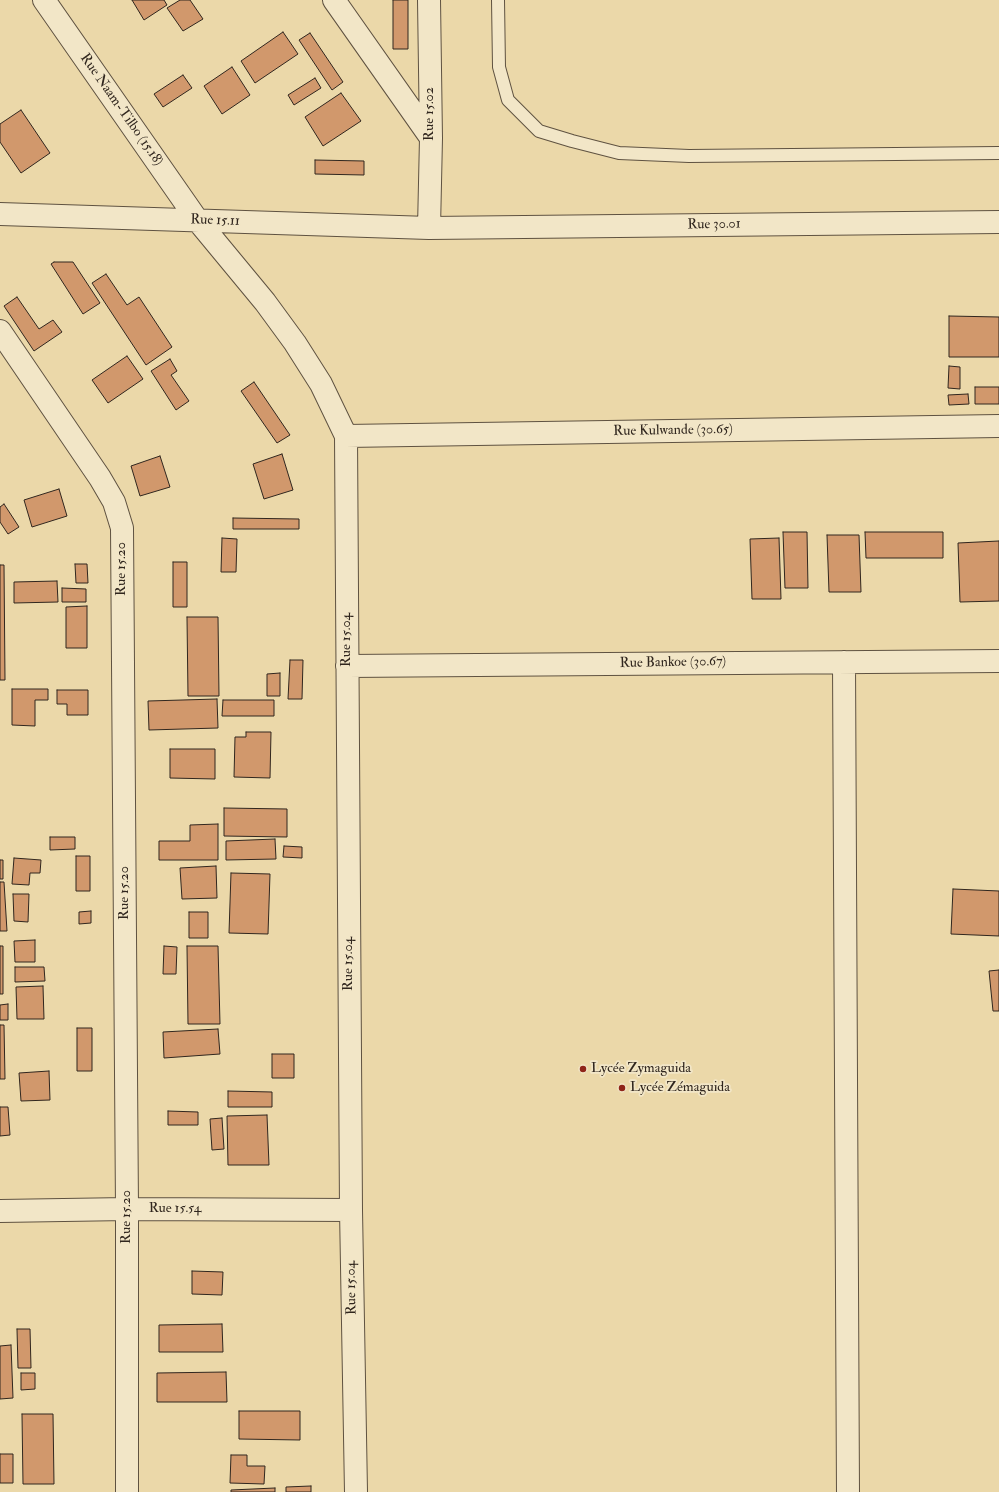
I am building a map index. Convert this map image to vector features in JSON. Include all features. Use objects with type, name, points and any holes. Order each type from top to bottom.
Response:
[{"type":"street","name":"Rue Naam-Tilbo (15.18)","points":[[44,0],[198,221],[265,302],[295,343],[321,384],[346,436]]},
{"type":"street","points":[[334,0],[431,138]]},
{"type":"street","name":"Rue 15.02","points":[[429,0],[431,138],[429,228]]},
{"type":"street","name":"Rue 15.11","points":[[0,214],[429,228]]},
{"type":"street","name":"Rue 30.01","points":[[429,228],[999,222]]},
{"type":"street","name":"Rue 15.20","points":[[0,331],[100,478],[114,502],[122,528],[127,1209],[127,1492]]},
{"type":"street","name":"Rue Kulwande (30.65)","points":[[346,436],[999,426]]},
{"type":"street","name":"Rue 15.04","points":[[346,436],[351,1210],[356,1492]]},
{"type":"street","name":"Rue Bankoe (30.67)","points":[[347,666],[999,661]]},
{"type":"street","points":[[844,662],[848,1492]]},
{"type":"street","name":"Rue 15.54","points":[[0,1211],[127,1209],[351,1210]]},
{"type":"lane","points":[[498,0],[499,66],[508,100],[539,130],[572,141],[619,153],[689,156],[999,152]]},
{"type":"building","points":[[132,0],[164,0],[167,5],[144,20]]},
{"type":"building","points":[[180,0],[190,0],[203,19],[183,31],[167,8]]},
{"type":"building","points":[[393,0],[408,0],[408,49],[393,49]]},
{"type":"building","points":[[283,32],[298,54],[255,83],[241,61]]},
{"type":"building","points":[[310,33],[343,82],[332,90],[299,40]]},
{"type":"building","points":[[232,67],[250,95],[222,114],[204,86]]},
{"type":"building","points":[[183,75],[192,88],[163,107],[154,94]]},
{"type":"building","points":[[315,78],[321,88],[294,105],[288,95]]},
{"type":"building","points":[[341,93],[361,121],[323,146],[305,117]]},
{"type":"building","points":[[21,110],[50,153],[21,173],[0,142],[0,124]]},
{"type":"building","points":[[315,160],[364,161],[364,175],[315,174]]},
{"type":"building","points":[[54,262],[73,262],[100,303],[83,314],[51,264]]},
{"type":"building","points":[[106,274],[127,305],[139,297],[172,347],[146,365],[92,283]]},
{"type":"building","points":[[17,297],[39,329],[53,320],[62,332],[34,351],[4,306]]},
{"type":"building","points":[[949,316],[999,317],[999,357],[949,357]]},
{"type":"building","points":[[127,356],[143,379],[108,403],[92,380]]},
{"type":"building","points":[[170,359],[177,371],[171,375],[189,401],[176,410],[151,371]]},
{"type":"building","points":[[949,366],[960,367],[960,389],[948,388]]},
{"type":"building","points":[[254,382],[290,435],[277,443],[241,391]]},
{"type":"building","points":[[975,387],[999,387],[999,404],[975,404]]},
{"type":"building","points":[[968,394],[969,404],[949,405],[948,395]]},
{"type":"building","points":[[282,454],[293,490],[264,499],[253,464]]},
{"type":"building","points":[[160,456],[170,487],[140,496],[131,466]]},
{"type":"building","points":[[59,489],[67,516],[32,527],[24,500]]},
{"type":"building","points":[[4,504],[19,527],[8,534],[0,522],[0,507]]},
{"type":"building","points":[[233,518],[299,519],[299,529],[233,529]]},
{"type":"building","points":[[783,532],[807,532],[808,588],[785,588]]},
{"type":"building","points":[[865,532],[943,532],[943,558],[866,558]]},
{"type":"building","points":[[827,535],[859,535],[861,592],[829,592]]},
{"type":"building","points":[[222,538],[237,539],[236,572],[221,572]]},
{"type":"building","points":[[779,538],[781,599],[752,599],[750,539]]},
{"type":"building","points":[[999,541],[999,601],[960,602],[958,543]]},
{"type":"building","points":[[173,562],[187,562],[187,607],[173,607]]},
{"type":"building","points":[[75,564],[87,564],[88,583],[76,583]]},
{"type":"building","points":[[0,565],[4,565],[5,680],[0,680]]},
{"type":"building","points":[[57,581],[58,602],[14,603],[14,582]]},
{"type":"building","points":[[62,588],[86,589],[86,602],[62,602]]},
{"type":"building","points":[[87,606],[87,648],[66,648],[66,607]]},
{"type":"building","points":[[187,617],[218,617],[219,696],[188,696]]},
{"type":"building","points":[[290,660],[303,660],[302,699],[288,699]]},
{"type":"building","points":[[280,673],[280,696],[267,696],[267,674]]},
{"type":"building","points":[[12,689],[48,689],[48,700],[35,700],[35,726],[12,725]]},
{"type":"building","points":[[57,690],[88,690],[88,715],[67,715],[67,704],[57,704]]},
{"type":"building","points":[[217,699],[218,728],[149,730],[148,701]]},
{"type":"building","points":[[223,700],[274,700],[274,716],[222,716]]},
{"type":"building","points":[[246,732],[271,732],[270,778],[234,777],[235,737],[246,737]]},
{"type":"building","points":[[170,749],[215,749],[215,779],[170,778]]},
{"type":"building","points":[[224,808],[287,809],[287,837],[224,836]]},
{"type":"building","points":[[218,824],[218,860],[159,860],[159,841],[190,841],[190,825]]},
{"type":"building","points":[[50,837],[75,837],[75,849],[50,850]]},
{"type":"building","points":[[275,839],[276,859],[226,860],[226,841]]},
{"type":"building","points":[[284,846],[302,847],[302,858],[283,857]]},
{"type":"building","points":[[76,856],[90,856],[90,891],[76,891]]},
{"type":"building","points":[[14,858],[41,860],[40,873],[30,873],[29,885],[12,884]]},
{"type":"building","points":[[0,860],[3,860],[3,879],[0,879]]},
{"type":"building","points":[[216,866],[217,898],[182,899],[180,868]]},
{"type":"building","points":[[231,873],[270,874],[268,934],[229,933]]},
{"type":"building","points":[[0,882],[4,882],[7,931],[0,931]]},
{"type":"building","points":[[953,889],[999,891],[999,936],[951,934]]},
{"type":"building","points":[[13,894],[29,894],[28,922],[14,921]]},
{"type":"building","points":[[91,911],[91,923],[79,924],[79,912]]},
{"type":"building","points":[[189,912],[208,912],[208,938],[189,938]]},
{"type":"building","points":[[35,940],[35,962],[15,962],[14,941]]},
{"type":"building","points":[[0,946],[3,946],[3,994],[0,994]]},
{"type":"building","points":[[164,946],[177,947],[176,974],[163,974]]},
{"type":"building","points":[[187,946],[218,946],[220,1024],[188,1024]]},
{"type":"building","points":[[15,967],[44,967],[45,981],[15,982]]},
{"type":"building","points":[[999,970],[999,1011],[993,1011],[989,971]]},
{"type":"building","points":[[43,986],[44,1019],[17,1019],[16,987]]},
{"type":"building","points":[[8,1004],[8,1020],[0,1020],[0,1005]]},
{"type":"building","points":[[0,1025],[4,1025],[5,1079],[0,1079]]},
{"type":"building","points":[[77,1028],[92,1028],[92,1071],[77,1071]]},
{"type":"building","points":[[218,1029],[220,1054],[164,1058],[163,1032]]},
{"type":"building","points":[[272,1054],[294,1054],[294,1078],[272,1078]]},
{"type":"building","points":[[49,1071],[50,1100],[21,1101],[19,1073]]},
{"type":"building","points":[[228,1091],[272,1092],[272,1107],[228,1107]]},
{"type":"building","points":[[0,1107],[8,1107],[10,1135],[0,1136]]},
{"type":"building","points":[[168,1111],[198,1112],[198,1125],[168,1125]]},
{"type":"building","points":[[267,1115],[269,1165],[228,1165],[227,1116]]},
{"type":"building","points":[[222,1118],[224,1149],[212,1150],[210,1119]]},
{"type":"building","points":[[192,1271],[223,1272],[222,1295],[192,1294]]},
{"type":"building","points":[[222,1324],[223,1352],[159,1352],[159,1325]]},
{"type":"building","points":[[17,1329],[30,1329],[31,1368],[18,1368]]},
{"type":"building","points":[[11,1345],[13,1398],[0,1399],[0,1346]]},
{"type":"building","points":[[226,1372],[227,1402],[157,1402],[157,1373]]},
{"type":"building","points":[[21,1373],[35,1373],[35,1389],[21,1390]]},
{"type":"building","points":[[239,1411],[300,1411],[300,1440],[239,1439]]},
{"type":"building","points":[[22,1414],[53,1414],[54,1484],[23,1484]]},
{"type":"building","points":[[0,1454],[13,1454],[13,1483],[0,1483]]},
{"type":"building","points":[[231,1455],[247,1455],[247,1466],[265,1466],[264,1484],[230,1483]]},
{"type":"building","points":[[311,1486],[311,1492],[286,1492],[286,1487]]},
{"type":"building","points":[[275,1488],[275,1492],[231,1492],[231,1490]]},
{"type":"place","name":"Lycée Zymaguida","points":[[583,1069]]},
{"type":"place","name":"Lycée Zémaguida","points":[[622,1088]]}]
